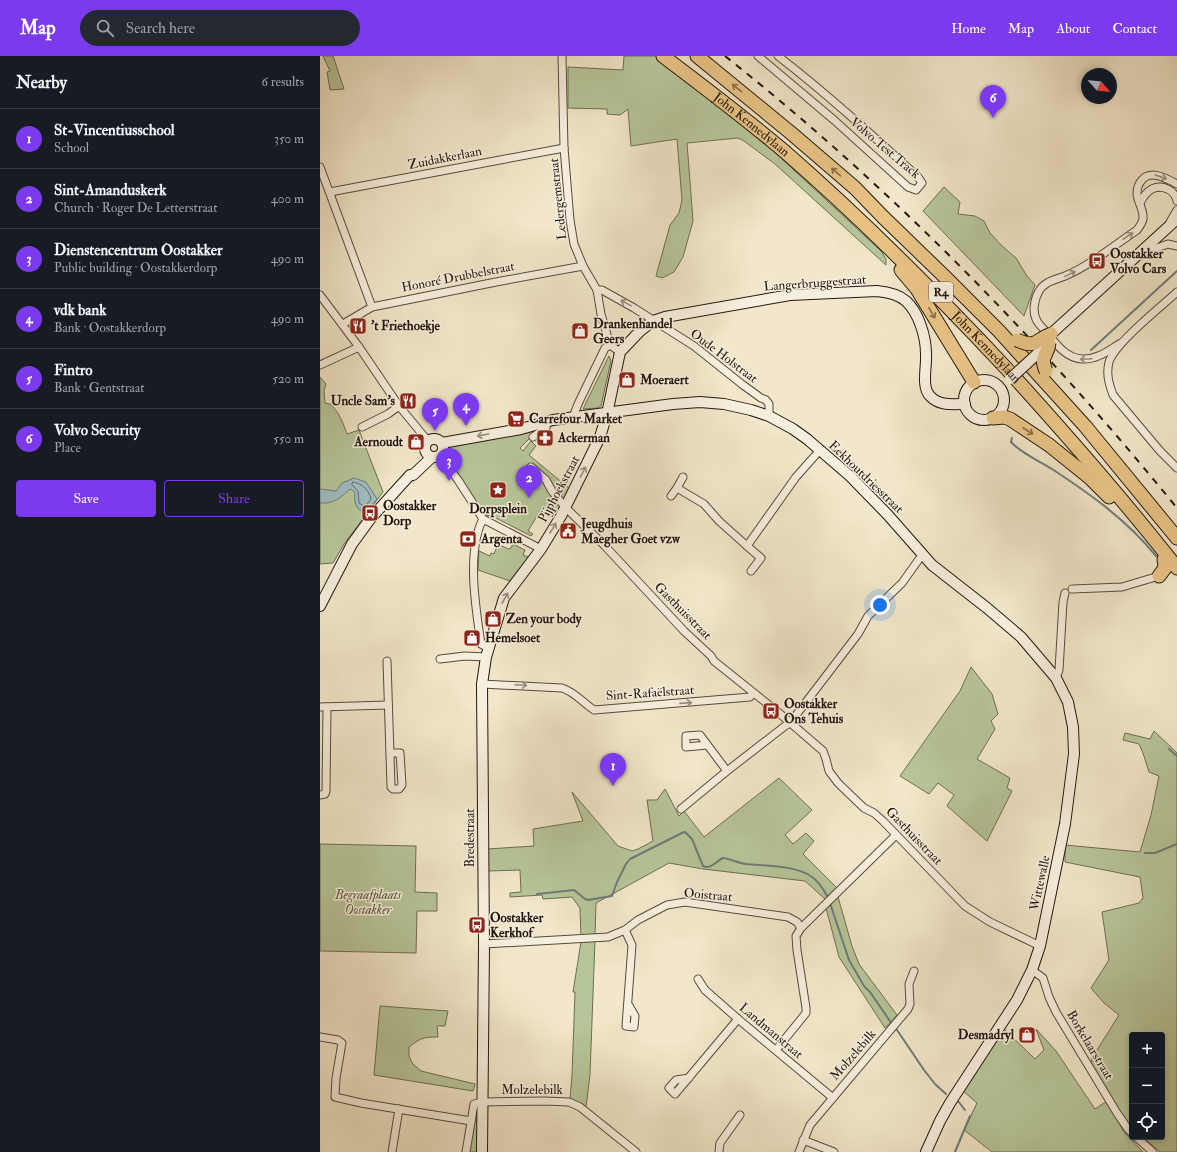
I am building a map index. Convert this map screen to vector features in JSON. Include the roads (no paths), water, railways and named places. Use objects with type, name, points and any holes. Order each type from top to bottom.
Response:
[{"type":"highway","name":"John Kennedylaan","points":[[663,56],[707,89],[801,167],[887,245],[923,281],[1068,436],[1177,568]]},
{"type":"highway","name":"John Kennedylaan","points":[[673,56],[736,106],[842,198],[899,250],[953,303],[1070,429],[1128,498],[1170,560]]},
{"type":"highway","name":"John Kennedylaan","points":[[697,56],[855,188],[998,332],[1055,392],[1085,426],[1177,538]]},
{"type":"highway","points":[[707,89],[724,106],[794,166],[893,259],[917,289],[974,382]]},
{"type":"highway","points":[[855,188],[885,210],[1018,340],[1027,344],[1032,344],[1038,343],[1044,337],[1052,337],[1049,348],[1043,358],[1046,371],[1102,434],[1177,530]]},
{"type":"highway","points":[[993,418],[1004,417],[1010,419],[1049,444],[1090,478],[1123,510],[1170,560],[1177,576]]},
{"type":"highway","points":[[1159,576],[1170,560]]},
{"type":"highway","points":[[1159,576],[1170,574],[1177,576]]},
{"type":"street","name":"Ledergemstraat","points":[[562,56],[564,148],[570,220],[574,244],[583,266],[597,290],[601,314],[610,345]]},
{"type":"street","name":"Volvo Test Track","points":[[758,56],[834,120],[908,187],[916,190],[922,183],[918,177],[881,143],[778,56]]},
{"type":"street","name":"Zuidakkerlaan","points":[[330,192],[564,148]]},
{"type":"street","points":[[320,167],[372,307]]},
{"type":"street","points":[[1177,184],[1157,176],[1151,175],[1145,177],[1138,186],[1137,195],[1143,217],[1142,224],[1137,230],[1076,271],[1047,283],[1039,291],[1034,307],[1037,321],[1061,349],[1073,357],[1084,359],[1104,354],[1121,343],[1177,292]]},
{"type":"street","points":[[1140,203],[1147,192],[1153,188],[1160,187],[1172,192],[1177,201]]},
{"type":"street","points":[[1164,230],[1177,210]]},
{"type":"street","points":[[1052,337],[1177,219]]},
{"type":"street","points":[[995,382],[1008,377],[1177,226]]},
{"type":"street","points":[[1151,250],[1168,244],[1177,246]]},
{"type":"street","name":"Honoré Drubbelstraat","points":[[343,324],[372,307],[583,266]]},
{"type":"street","points":[[573,417],[605,348],[610,345],[620,352],[640,330],[653,321],[634,308],[602,290],[597,290]]},
{"type":"street","name":"Langerbruggestraat","points":[[653,321],[677,314],[790,295],[889,292],[906,301],[920,323],[925,340],[925,383],[926,390],[929,395],[941,403],[965,404]]},
{"type":"street","points":[[320,295],[360,347],[399,406],[428,441]]},
{"type":"street","name":"Oude Holstraat","points":[[653,321],[694,346],[743,385],[766,400],[769,404],[769,416]]},
{"type":"street","points":[[1121,343],[1111,356],[1107,374],[1113,395],[1160,451],[1177,468]]},
{"type":"street","points":[[320,365],[360,347]]},
{"type":"street","name":"Pijphoekstraat","points":[[487,652],[504,598],[541,549],[565,507],[600,437],[607,414],[620,352]]},
{"type":"street","points":[[1002,390],[1008,377]]},
{"type":"street","points":[[984,379],[995,382],[1005,396],[1005,403],[1002,409],[998,415],[993,418],[986,420],[975,418],[967,410],[965,404],[964,398],[969,386],[974,382],[984,379]]},
{"type":"street","name":"Eekhoutdriesstraat","points":[[442,443],[521,429],[573,417],[607,414],[673,404],[700,402],[724,404],[769,416],[793,429],[820,450],[862,488],[932,565],[1020,635],[1056,678]]},
{"type":"street","points":[[362,427],[388,414],[399,406]]},
{"type":"street","points":[[533,437],[546,428],[547,422]]},
{"type":"street","points":[[320,606],[352,544],[371,518],[410,475],[413,475],[433,455],[444,450],[442,443],[436,439],[428,441],[425,446],[433,455],[454,474],[483,519],[541,549]]},
{"type":"street","points":[[747,546],[796,477],[820,450]]},
{"type":"street","name":"Gasthuisstraat","points":[[531,467],[546,480],[552,491],[565,507],[604,545],[684,631],[711,656],[714,661],[823,751],[829,771],[838,783],[864,808],[874,813],[965,906],[990,922],[1040,946]]},
{"type":"street","points":[[671,496],[683,477]]},
{"type":"street","points":[[677,488],[704,504],[719,522],[761,558],[751,571]]},
{"type":"street","points":[[483,519],[478,530],[475,549],[475,602],[480,644],[487,652]]},
{"type":"street","points":[[681,809],[727,771],[790,723],[858,634],[868,616],[902,583],[922,555]]},
{"type":"street","points":[[1072,589],[1122,587],[1159,576]]},
{"type":"street","points":[[1056,678],[1059,670],[1062,602],[1065,593]]},
{"type":"street","points":[[440,659],[487,652]]},
{"type":"street","name":"Bredestraat","points":[[482,1152],[484,944],[482,684],[487,652]]},
{"type":"street","points":[[387,661],[391,787],[393,789],[399,789],[402,785],[400,753],[390,753]]},
{"type":"street","name":"Wittewalle","points":[[926,1152],[940,1121],[1017,1000],[1032,970],[1040,946],[1065,824],[1074,754],[1073,727],[1068,702],[1056,678]]},
{"type":"street","name":"Sint-Rafaëlstraat","points":[[482,684],[562,688],[573,692],[594,710],[750,697],[753,693]]},
{"type":"street","points":[[320,795],[325,794],[326,791],[323,768],[323,707],[388,705]]},
{"type":"street","points":[[708,745],[727,771]]},
{"type":"street","points":[[776,1050],[806,1013],[796,936],[801,928],[896,835]]},
{"type":"street","name":"Ooistraat","points":[[484,944],[608,937],[625,930],[638,920],[667,905],[686,902],[788,917],[797,922],[801,928]]},
{"type":"street","points":[[625,930],[632,945],[628,1004]]},
{"type":"street","name":"Molzelebilk","points":[[799,1152],[810,1125],[908,1009],[910,1004],[909,984],[914,970]]},
{"type":"street","name":"Borkelaarstraat","points":[[1032,970],[1043,978],[1056,1012],[1117,1113],[1129,1130]]},
{"type":"street","name":"Landmanstraat","points":[[698,979],[705,990],[738,1020],[833,1098]]},
{"type":"street","points":[[689,1078],[738,1020]]},
{"type":"street","points":[[320,1037],[338,1040],[342,1044],[334,1097],[353,1102],[471,1121]]},
{"type":"street","points":[[466,1152],[474,1104],[482,1102]]},
{"type":"street","name":"Molzelebilk","points":[[482,1102],[569,1102],[580,1107],[636,1152]]},
{"type":"street","points":[[392,1152],[399,1109]]},
{"type":"street","points":[[718,1152],[720,1143],[740,1115]]},
{"type":"street","points":[[803,1140],[834,1152]]},
{"type":"street","points":[[1139,1140],[1153,1152]]},
{"type":"water","points":[[354,478],[366,482],[377,499],[365,513],[357,507],[355,502],[355,492],[350,489],[335,501],[320,503],[320,489],[336,491],[342,483]]},
{"type":"waterway","points":[[1091,350],[1177,271]]},
{"type":"waterway","points":[[1012,438],[1011,442],[1020,450],[1066,478],[1107,508],[1133,531],[1156,556]]},
{"type":"waterway","points":[[1169,749],[1177,756]]},
{"type":"waterway","points":[[537,894],[574,890],[588,900],[612,896],[617,882],[630,859],[685,832],[692,839],[703,866],[709,867],[723,858],[746,864],[798,870],[815,879],[829,899]]},
{"type":"waterway","points":[[1145,853],[1155,853],[1177,844]]},
{"type":"waterway","points":[[830,903],[849,960],[864,986],[870,992],[892,1024]]},
{"type":"waterway","points":[[895,1027],[924,1070],[935,1084],[946,1094]]},
{"type":"waterway","points":[[958,1101],[965,1110]]},
{"type":"waterway","points":[[955,1152],[970,1116]]},
{"type":"railway","points":[[725,56],[848,159],[963,270],[1019,327],[1073,386],[1126,446],[1177,508]]},
{"type":"place","name":"Volvo Security","points":[[993,118]]},
{"type":"place","name":"Oostakker Volvo Cars","points":[[1097,261]]},
{"type":"place","name":"'t Friethoekje","points":[[358,326]]},
{"type":"place","name":"Drankenhandel Geers","points":[[580,331]]},
{"type":"place","name":"Moeraert","points":[[627,380]]},
{"type":"place","name":"Uncle Sam's","points":[[408,401]]},
{"type":"place","name":"Carrefour Market","points":[[516,419]]},
{"type":"place","name":"vdk bank","points":[[466,426]]},
{"type":"place","name":"Fintro","points":[[435,431]]},
{"type":"place","name":"Ackerman","points":[[545,438]]},
{"type":"place","name":"Aernoudt","points":[[416,442]]},
{"type":"place","name":"Dienstencentrum Oostakker","points":[[449,481]]},
{"type":"place","name":"Dorpsplein","points":[[498,490]]},
{"type":"place","name":"Sint-Amanduskerk","points":[[529,498]]},
{"type":"place","name":"Oostakker Dorp","points":[[370,513]]},
{"type":"place","name":"Jeugdhuis Maegher Goet vzw","points":[[568,531]]},
{"type":"place","name":"Argenta","points":[[468,539]]},
{"type":"place","name":"Zen your body","points":[[493,619]]},
{"type":"place","name":"Hemelsoet","points":[[472,638]]},
{"type":"place","name":"Oostakker Ons Tehuis","points":[[771,711]]},
{"type":"place","name":"St-Vincentiusschool","points":[[613,786]]},
{"type":"place","name":"Oostakker Kerkhof","points":[[477,925]]},
{"type":"place","name":"Desmadryl","points":[[1027,1035]]},
{"type":"park label","name":"Begraafplaats Oostakker","points":[[368,902]]}]
